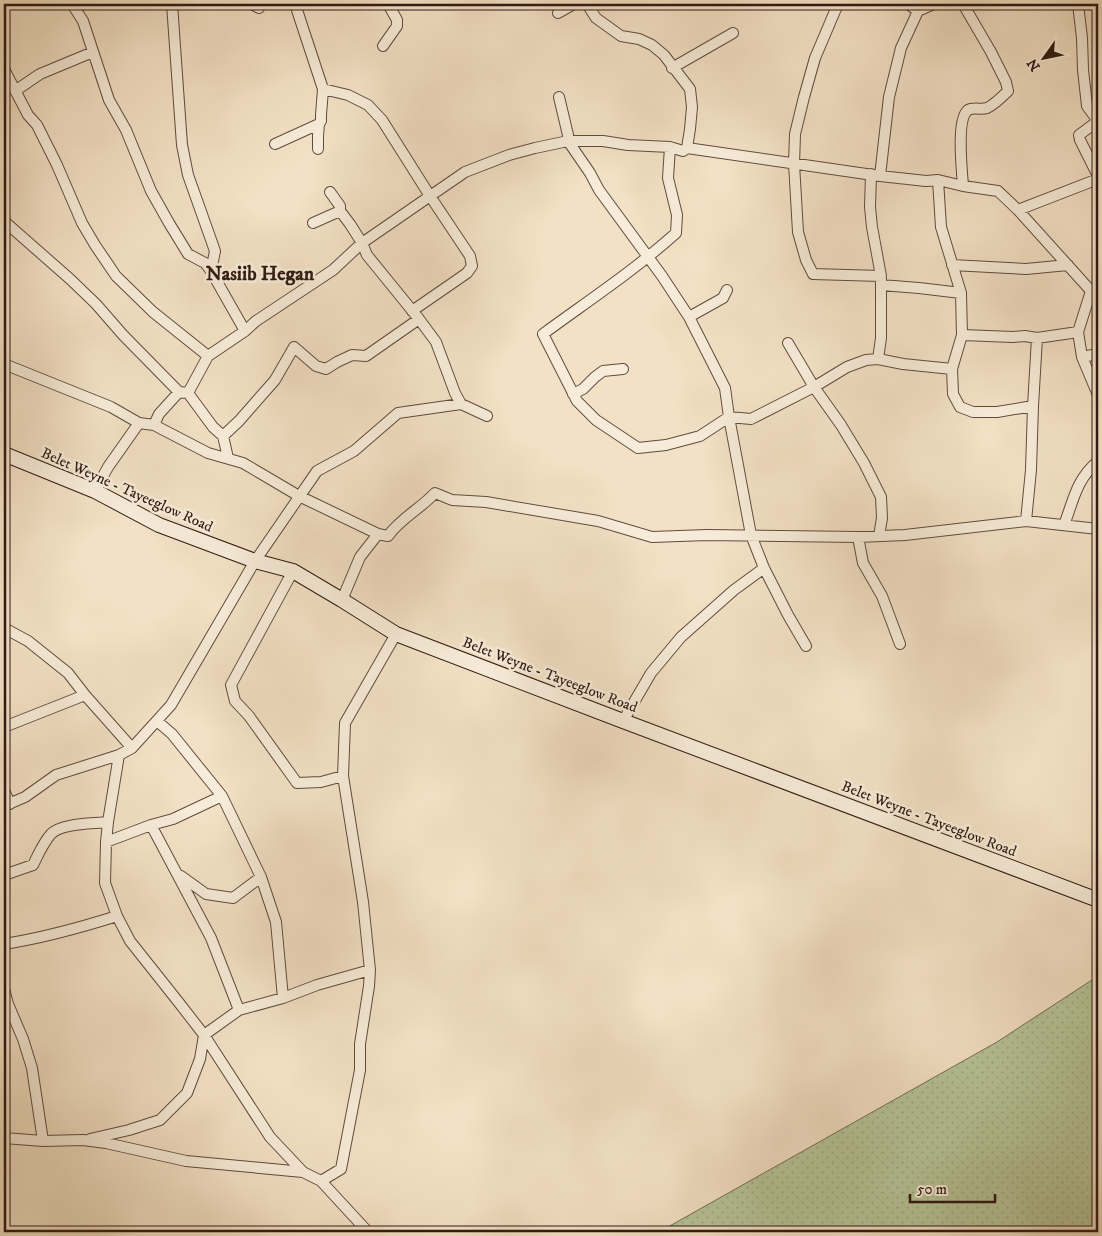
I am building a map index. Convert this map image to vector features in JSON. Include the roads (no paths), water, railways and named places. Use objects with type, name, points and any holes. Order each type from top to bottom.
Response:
[{"type":"main road","name":"Belet Weyne - Tayeeglow Road","points":[[4,454],[95,491],[159,525],[255,561],[294,572],[396,634],[1098,900]]},
{"type":"street","points":[[72,4],[83,21],[109,100],[126,130],[152,191],[169,224],[188,254],[205,263],[211,271],[245,331]]},
{"type":"street","points":[[172,4],[182,145],[188,175],[215,251],[211,271]]},
{"type":"street","points":[[295,4],[323,89],[322,121],[319,124],[318,149]]},
{"type":"street","points":[[383,46],[397,26],[397,20],[388,4]]},
{"type":"street","points":[[558,13],[574,4]]},
{"type":"street","points":[[587,4],[596,18],[621,36],[639,38],[664,56],[690,90],[692,107],[687,148]]},
{"type":"street","points":[[838,4],[815,58],[795,134],[794,164],[798,232],[806,260],[813,274],[881,280],[919,288],[961,293]]},
{"type":"street","points":[[908,4],[918,11]]},
{"type":"street","points":[[878,359],[881,338],[881,280],[870,207],[889,97],[901,48],[918,11],[934,4]]},
{"type":"street","points":[[963,4],[991,52],[1006,82],[1008,91],[986,108],[969,109],[963,115],[960,135],[963,186]]},
{"type":"street","points":[[1018,210],[1098,178],[1079,135],[1098,121],[1087,106],[1078,4]]},
{"type":"street","points":[[672,68],[733,33]]},
{"type":"street","points":[[16,91],[40,74],[93,52]]},
{"type":"street","points":[[4,69],[28,115],[37,125],[82,223],[116,276],[153,312],[208,356]]},
{"type":"street","points":[[223,436],[239,421],[275,380],[294,348],[316,366],[326,369],[352,355],[366,356],[467,273],[472,266],[470,256],[382,120],[368,105],[348,95],[323,89]]},
{"type":"street","points":[[559,97],[568,141],[590,173],[598,190],[648,256],[689,317],[725,388],[751,535],[764,568],[806,646]]},
{"type":"street","points":[[275,144],[319,124]]},
{"type":"street","points":[[154,425],[159,414],[184,392],[208,356],[245,331],[256,321],[333,270],[362,243],[430,196],[465,172],[509,155],[568,141],[670,147],[683,151],[687,148],[876,175],[926,181],[938,180],[998,191],[1068,265],[1095,290],[1078,332],[1082,357],[1098,396]]},
{"type":"street","points":[[670,147],[668,178],[677,215],[676,233],[544,334],[577,401],[596,420],[638,448],[666,445],[700,436],[729,418],[751,419],[814,387],[847,367],[866,360],[878,359],[903,364],[952,369]]},
{"type":"street","points":[[938,180],[941,226],[961,293],[962,335],[952,369],[953,394],[960,407],[973,412],[997,412],[1033,406]]},
{"type":"street","points":[[330,192],[362,243],[367,255],[436,342],[461,404]]},
{"type":"street","points":[[313,223],[340,210]]},
{"type":"street","points":[[4,221],[70,279],[124,335],[184,392],[213,428],[223,436],[228,458]]},
{"type":"street","points":[[952,265],[1026,269],[1068,265]]},
{"type":"street","points":[[689,317],[723,298],[727,290]]},
{"type":"street","points":[[962,335],[1025,336],[1037,338],[1078,332]]},
{"type":"street","points":[[1026,521],[1031,470],[1037,338]]},
{"type":"street","points":[[788,343],[814,387],[864,463],[881,497],[882,518],[879,536]]},
{"type":"street","points":[[1082,357],[1098,354]]},
{"type":"street","points":[[4,364],[111,407],[139,423],[154,425],[208,453],[243,463],[300,496],[378,534],[388,536],[395,526],[434,493],[452,500],[486,502],[598,521],[652,537],[707,534],[858,537],[905,535],[1026,521],[1098,529]]},
{"type":"street","points":[[574,394],[583,389],[594,377],[603,371],[623,369]]},
{"type":"street","points":[[4,790],[7,805],[25,797],[56,775],[119,755],[132,748],[171,705],[255,561],[317,471],[354,451],[398,413],[461,404],[487,416]]},
{"type":"street","points":[[95,491],[108,466],[139,423]]},
{"type":"street","points":[[1064,525],[1078,485],[1088,470],[1098,461]]},
{"type":"street","points":[[342,600],[360,557],[378,534]]},
{"type":"street","points":[[858,537],[864,562],[882,596],[900,644]]},
{"type":"street","points":[[623,721],[651,673],[681,637],[734,590],[764,568]]},
{"type":"street","points":[[294,572],[231,685],[235,700],[249,716],[297,783],[321,782],[343,776]]},
{"type":"street","points":[[4,628],[28,641],[68,673],[132,748]]},
{"type":"street","points":[[321,1181],[342,1169],[360,1070],[360,1044],[370,970],[363,902],[343,776],[345,723],[396,634]]},
{"type":"street","points":[[4,727],[86,695]]},
{"type":"street","points":[[157,721],[172,734],[222,796],[261,877],[276,922],[283,998]]},
{"type":"street","points":[[119,755],[108,822],[105,883],[117,916],[130,941],[204,1035],[270,1137],[303,1172],[321,1181],[368,1232]]},
{"type":"street","points":[[106,842],[173,819],[222,796]]},
{"type":"street","points":[[4,875],[33,865],[52,833],[70,825],[108,822]]},
{"type":"street","points":[[151,825],[211,938],[239,1010]]},
{"type":"street","points":[[178,874],[206,894],[233,898],[261,877]]},
{"type":"street","points":[[4,944],[66,932],[117,916]]},
{"type":"street","points":[[83,1140],[129,1130],[160,1120],[187,1093],[200,1059],[204,1035],[239,1010],[370,970]]},
{"type":"street","points":[[4,989],[32,1068],[43,1141]]},
{"type":"street","points":[[4,1138],[43,1141],[83,1140],[106,1143],[186,1161],[303,1172]]},
{"type":"district","name":"Nasiib Hegan","points":[[260,274]]}]
